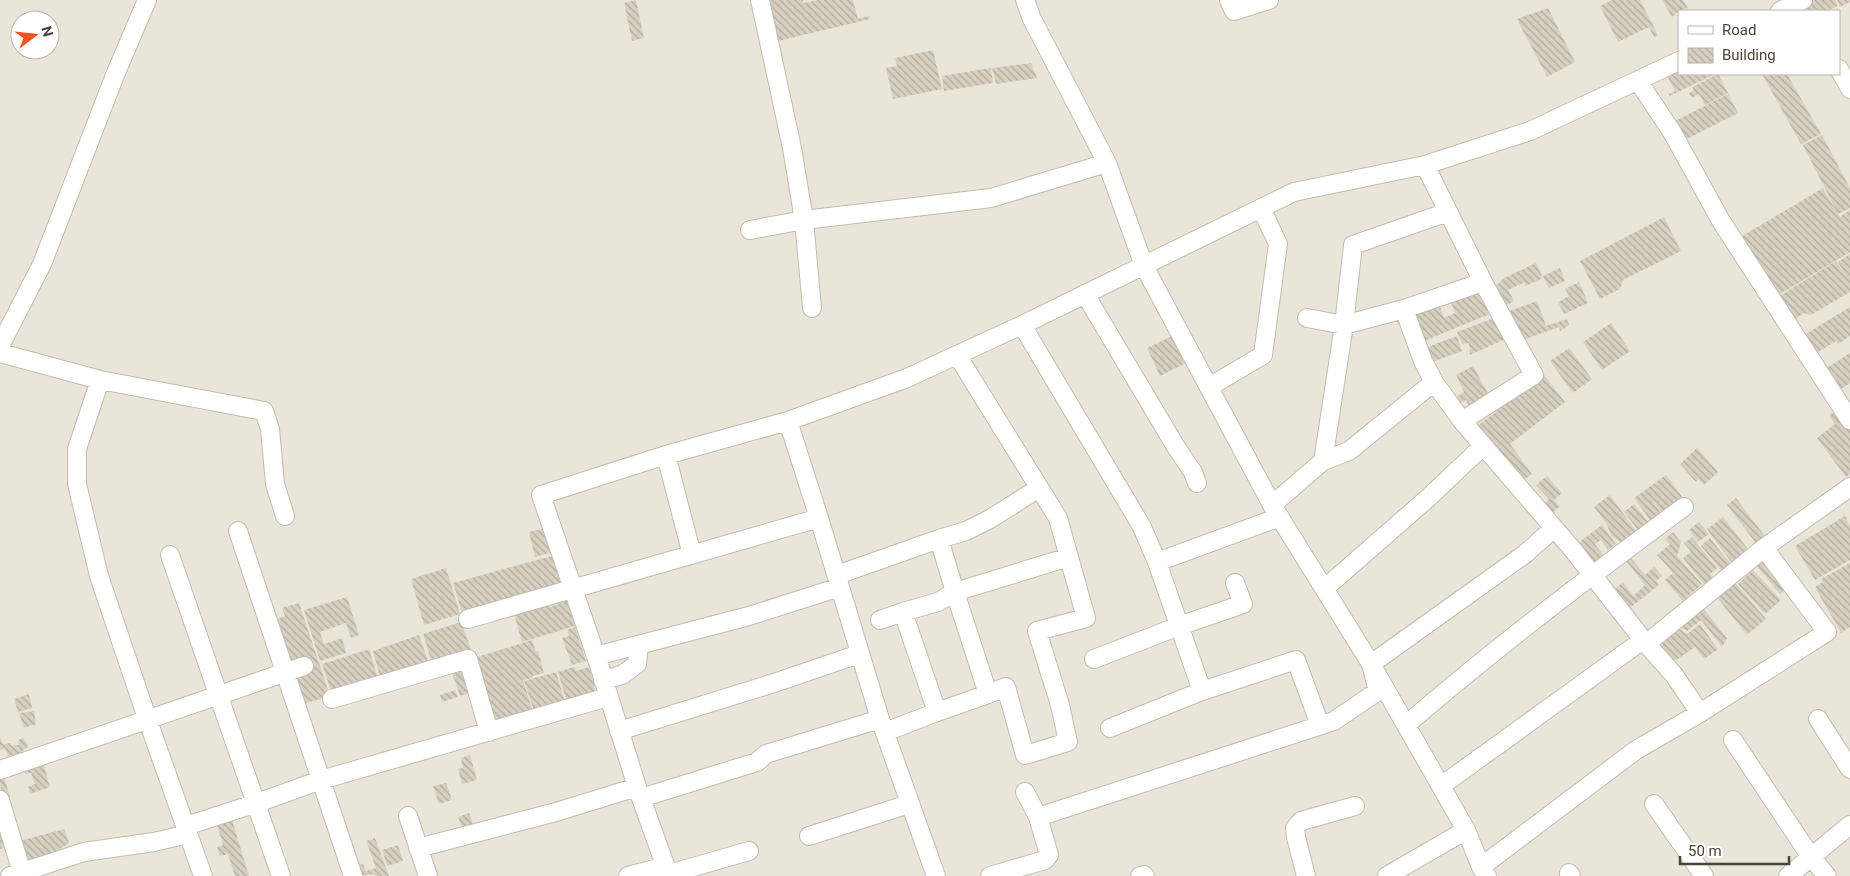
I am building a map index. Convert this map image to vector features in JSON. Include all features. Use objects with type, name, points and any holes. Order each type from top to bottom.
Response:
[{"type":"street","points":[[0,346],[42,264],[115,75],[148,0]]},
{"type":"street","points":[[760,0],[792,148],[804,220],[812,308]]},
{"type":"street","points":[[1025,0],[1032,19],[1107,163],[1144,266],[1276,511],[1371,664],[1466,830],[1484,872],[1636,750],[1700,713],[1827,632],[1764,548]]},
{"type":"street","points":[[1229,0],[1234,12],[1269,0]]},
{"type":"street","points":[[1783,10],[1803,4]]},
{"type":"street","points":[[668,872],[639,793],[596,656],[541,495],[666,455],[788,421],[907,378],[1022,325],[1294,192],[1425,166],[1530,131],[1678,61]]},
{"type":"street","points":[[1840,71],[1850,89]]},
{"type":"street","points":[[1638,81],[1672,132],[1721,221],[1850,420]]},
{"type":"street","points":[[750,230],[804,220],[991,198],[1107,163]]},
{"type":"street","points":[[1425,166],[1483,282],[1514,335],[1534,375],[1462,421]]},
{"type":"street","points":[[1209,387],[1263,355],[1278,244],[1261,208]]},
{"type":"street","points":[[1323,461],[1344,325],[1353,245],[1448,212]]},
{"type":"street","points":[[1307,318],[1344,325],[1404,310],[1483,282]]},
{"type":"street","points":[[1085,294],[1198,483]]},
{"type":"street","points":[[1404,310],[1423,361],[1434,382],[1462,421],[1554,528],[1645,642],[1674,675],[1700,713]]},
{"type":"street","points":[[1022,325],[1142,526],[1157,562],[1202,692]]},
{"type":"street","points":[[0,353],[100,380],[264,411],[270,429],[275,484],[285,516]]},
{"type":"street","points":[[418,848],[756,762],[766,754],[937,712],[1006,687],[1025,755],[1068,742],[1060,705],[1037,631],[1086,618],[1058,518],[957,355]]},
{"type":"street","points":[[100,380],[77,449],[77,484],[99,576],[148,721],[204,876]]},
{"type":"street","points":[[1157,562],[1276,511],[1323,461],[1349,451],[1434,382]]},
{"type":"street","points":[[788,421],[882,725],[936,876]]},
{"type":"street","points":[[1324,589],[1428,498],[1483,446]]},
{"type":"street","points":[[666,455],[692,555]]},
{"type":"street","points":[[1441,786],[1645,642],[1764,548],[1850,487]]},
{"type":"street","points":[[596,656],[749,616],[939,539],[966,531],[990,519],[1039,488]]},
{"type":"street","points":[[1406,725],[1466,673],[1592,575],[1684,508]]},
{"type":"street","points":[[468,619],[819,518]]},
{"type":"street","points":[[1371,664],[1525,554],[1554,528]]},
{"type":"street","points":[[238,531],[353,876]]},
{"type":"street","points":[[939,539],[988,694]]},
{"type":"street","points":[[170,555],[281,876]]},
{"type":"street","points":[[880,620],[938,602],[955,592],[1069,557]]},
{"type":"street","points":[[1094,660],[1179,626],[1243,604],[1236,583]]},
{"type":"street","points":[[903,612],[937,712]]},
{"type":"street","points":[[603,680],[622,675],[637,664],[639,645]]},
{"type":"street","points":[[619,731],[860,654]]},
{"type":"street","points":[[332,699],[468,660],[489,732]]},
{"type":"street","points":[[1110,728],[1202,692],[1296,660],[1320,725]]},
{"type":"street","points":[[1038,817],[1334,721],[1378,691],[1371,664]]},
{"type":"street","points":[[0,770],[148,721],[304,666]]},
{"type":"street","points":[[0,800],[18,875],[48,862],[84,852],[154,842],[321,780],[608,697]]},
{"type":"street","points":[[1818,719],[1850,769]]},
{"type":"street","points":[[1733,740],[1811,857],[1827,876]]},
{"type":"street","points":[[990,876],[1045,860],[1048,855],[1038,817],[1026,792]]},
{"type":"street","points":[[809,836],[909,804]]},
{"type":"street","points":[[1654,804],[1704,876]]},
{"type":"street","points":[[1306,876],[1297,844],[1295,828],[1301,821],[1355,806]]},
{"type":"street","points":[[408,816],[428,876]]},
{"type":"street","points":[[1788,876],[1850,825]]},
{"type":"street","points":[[1387,876],[1466,830]]},
{"type":"street","points":[[628,876],[668,872],[750,850]]},
{"type":"street","points":[[1140,876],[1145,876]]},
{"type":"shaded area","points":[[0,0],[1850,0],[1850,876],[0,876]]},
{"type":"building","points":[[636,0],[644,38],[632,41],[624,3]]},
{"type":"building","points":[[768,0],[803,0],[803,3],[818,0],[853,0],[858,19],[869,16],[870,19],[778,41]]},
{"type":"building","points":[[1612,0],[1640,0],[1658,35],[1654,37],[1649,27],[1618,42],[1600,6]]},
{"type":"building","points":[[1662,0],[1683,0],[1688,8],[1678,10],[1672,17]]},
{"type":"building","points":[[1810,0],[1835,0],[1838,6],[1828,10],[1808,10],[1804,3]]},
{"type":"building","points":[[1837,0],[1850,0],[1850,2],[1840,7]]},
{"type":"building","points":[[1548,8],[1575,62],[1547,77],[1517,19]]},
{"type":"building","points":[[933,50],[942,89],[893,99],[886,68],[897,66],[895,58]]},
{"type":"building","points":[[1031,63],[1037,78],[996,84],[992,68]]},
{"type":"building","points":[[1678,63],[1678,75],[1713,75],[1670,96],[1669,94],[1675,91],[1664,70]]},
{"type":"building","points":[[991,68],[993,83],[944,91],[942,76]]},
{"type":"building","points":[[1719,75],[1728,93],[1705,105],[1699,94],[1691,98],[1689,93],[1694,90],[1692,87]]},
{"type":"building","points":[[1763,75],[1788,75],[1821,134],[1801,144]]},
{"type":"building","points":[[1728,94],[1738,113],[1681,142],[1671,123]]},
{"type":"building","points":[[1822,135],[1850,188],[1850,208],[1838,214],[1840,217],[1850,210],[1850,252],[1775,297],[1739,238],[1823,188],[1837,212],[1803,145]]},
{"type":"building","points":[[1664,217],[1681,251],[1623,280],[1620,289],[1600,299],[1580,261]]},
{"type":"building","points":[[1850,254],[1850,292],[1811,315],[1804,313],[1794,320],[1773,300],[1836,261],[1846,276],[1838,262]]},
{"type":"building","points":[[1536,263],[1543,278],[1525,286],[1525,282],[1508,290],[1514,301],[1505,306],[1496,286],[1504,278]]},
{"type":"building","points":[[1560,268],[1565,281],[1549,288],[1543,276]]},
{"type":"building","points":[[1579,282],[1588,303],[1564,314],[1558,302],[1569,296],[1565,289]]},
{"type":"building","points":[[1482,287],[1492,313],[1424,341],[1413,314],[1439,304],[1444,318],[1455,313],[1450,300]]},
{"type":"building","points":[[1537,301],[1546,326],[1567,319],[1569,325],[1560,331],[1559,327],[1518,342],[1507,312]]},
{"type":"building","points":[[1850,307],[1850,336],[1838,344],[1836,341],[1810,357],[1799,338]]},
{"type":"building","points":[[1494,318],[1514,335],[1470,355],[1469,343],[1462,344],[1457,332]]},
{"type":"building","points":[[1611,323],[1630,351],[1602,370],[1583,342]]},
{"type":"building","points":[[1457,336],[1462,351],[1430,363],[1425,348]]},
{"type":"building","points":[[1170,337],[1177,340],[1188,362],[1160,376],[1147,348]]},
{"type":"building","points":[[1569,348],[1592,379],[1573,393],[1550,361]]},
{"type":"building","points":[[1850,353],[1850,383],[1835,393],[1824,376],[1828,367]]},
{"type":"building","points":[[1473,366],[1491,399],[1472,412],[1466,400],[1457,405],[1454,398],[1464,392],[1456,375]]},
{"type":"building","points":[[1544,375],[1565,402],[1510,444],[1532,474],[1524,480],[1514,478],[1476,427]]},
{"type":"building","points":[[1837,409],[1850,426],[1850,474],[1846,477],[1817,438],[1835,424],[1829,416]]},
{"type":"building","points":[[1697,448],[1718,472],[1704,485],[1698,479],[1696,482],[1680,464]]},
{"type":"building","points":[[1666,475],[1686,502],[1665,517],[1652,500],[1663,516],[1653,524],[1634,498]]},
{"type":"building","points":[[1547,476],[1562,493],[1554,500],[1560,506],[1550,515],[1542,506],[1549,499],[1536,485]]},
{"type":"building","points":[[1610,495],[1638,534],[1624,544],[1612,536],[1606,523],[1594,507]]},
{"type":"building","points":[[1736,498],[1767,539],[1758,546],[1727,505]]},
{"type":"building","points":[[1634,504],[1651,526],[1641,534],[1624,512]]},
{"type":"building","points":[[1845,516],[1850,526],[1850,560],[1815,580],[1795,546]]},
{"type":"building","points":[[1723,517],[1751,553],[1734,566],[1707,529]]},
{"type":"building","points":[[1699,522],[1709,534],[1698,542],[1689,530]]},
{"type":"building","points":[[1602,525],[1616,544],[1608,550],[1601,540],[1595,544],[1604,556],[1592,565],[1577,544]]},
{"type":"building","points":[[546,528],[553,552],[535,557],[529,532]]},
{"type":"building","points":[[1673,532],[1681,542],[1677,556],[1702,584],[1683,601],[1665,580],[1673,573],[1657,555],[1670,544],[1665,539]]},
{"type":"building","points":[[1692,537],[1717,568],[1710,574],[1715,581],[1707,588],[1683,558],[1691,552],[1684,543]]},
{"type":"building","points":[[1710,538],[1734,568],[1725,575],[1701,546]]},
{"type":"building","points":[[555,555],[564,585],[463,616],[453,583]]},
{"type":"building","points":[[1766,556],[1790,586],[1780,594],[1755,564]]},
{"type":"building","points":[[1630,557],[1645,575],[1654,567],[1662,576],[1656,581],[1659,585],[1626,611],[1614,590],[1623,582],[1633,596],[1645,585],[1626,561]]},
{"type":"building","points":[[1850,563],[1850,627],[1841,633],[1815,587],[1823,582],[1821,579]]},
{"type":"building","points":[[446,568],[460,614],[424,625],[411,579]]},
{"type":"building","points":[[1753,570],[1781,600],[1765,614],[1738,584]]},
{"type":"building","points":[[1732,579],[1766,619],[1747,635],[1714,594]]},
{"type":"building","points":[[347,597],[359,635],[351,638],[346,623],[320,632],[324,644],[342,638],[346,653],[320,661],[304,610]]},
{"type":"building","points":[[547,599],[550,607],[567,601],[575,626],[522,642],[513,610]]},
{"type":"building","points":[[299,603],[330,696],[300,705],[292,679],[311,672],[308,658],[287,661],[273,621],[285,616],[282,608]]},
{"type":"building","points":[[1702,607],[1727,638],[1722,647],[1701,620],[1687,631],[1679,626]]},
{"type":"building","points":[[461,622],[472,652],[432,663],[423,634]]},
{"type":"building","points":[[1700,624],[1718,649],[1704,659],[1695,647],[1672,663],[1654,646],[1678,628],[1687,634]]},
{"type":"building","points":[[575,627],[586,661],[572,665],[562,638],[569,636],[567,630]]},
{"type":"building","points":[[419,635],[430,667],[381,681],[373,651]]},
{"type":"building","points":[[532,640],[536,652],[538,651],[544,673],[517,682],[523,681],[534,714],[494,725],[474,658]]},
{"type":"building","points":[[369,649],[379,682],[333,697],[322,664]]},
{"type":"building","points":[[466,665],[474,692],[460,696],[451,670]]},
{"type":"building","points":[[574,667],[576,671],[589,667],[598,697],[568,706],[558,672]]},
{"type":"building","points":[[556,672],[566,705],[535,714],[524,681]]},
{"type":"building","points":[[455,690],[458,697],[442,702],[440,695]]},
{"type":"building","points":[[29,694],[32,708],[18,712],[14,699]]},
{"type":"building","points":[[34,711],[36,724],[24,728],[19,713]]},
{"type":"building","points":[[0,737],[3,744],[10,743],[12,746],[19,745],[18,740],[23,738],[29,746],[22,751],[23,757],[10,762],[5,748],[0,750]]},
{"type":"building","points":[[470,755],[477,780],[462,784],[458,769],[463,768],[461,758]]},
{"type":"building","points":[[43,762],[50,787],[30,794],[28,787],[35,784],[31,773],[25,774],[23,769]]},
{"type":"building","points":[[4,776],[10,797],[4,799],[0,777]]},
{"type":"building","points":[[446,783],[452,800],[439,804],[433,786]]},
{"type":"building","points":[[469,813],[474,827],[463,831],[458,817]]},
{"type":"building","points":[[232,820],[249,876],[235,876],[228,854],[220,856],[217,847],[223,845],[217,825]]},
{"type":"building","points":[[0,822],[7,846],[0,849]]},
{"type":"building","points":[[64,829],[69,843],[26,870],[16,842]]},
{"type":"building","points":[[375,838],[389,876],[375,876],[374,874],[357,876],[354,867],[363,864],[366,871],[376,868],[366,841]]},
{"type":"building","points":[[398,845],[403,861],[387,866],[382,850]]}]
